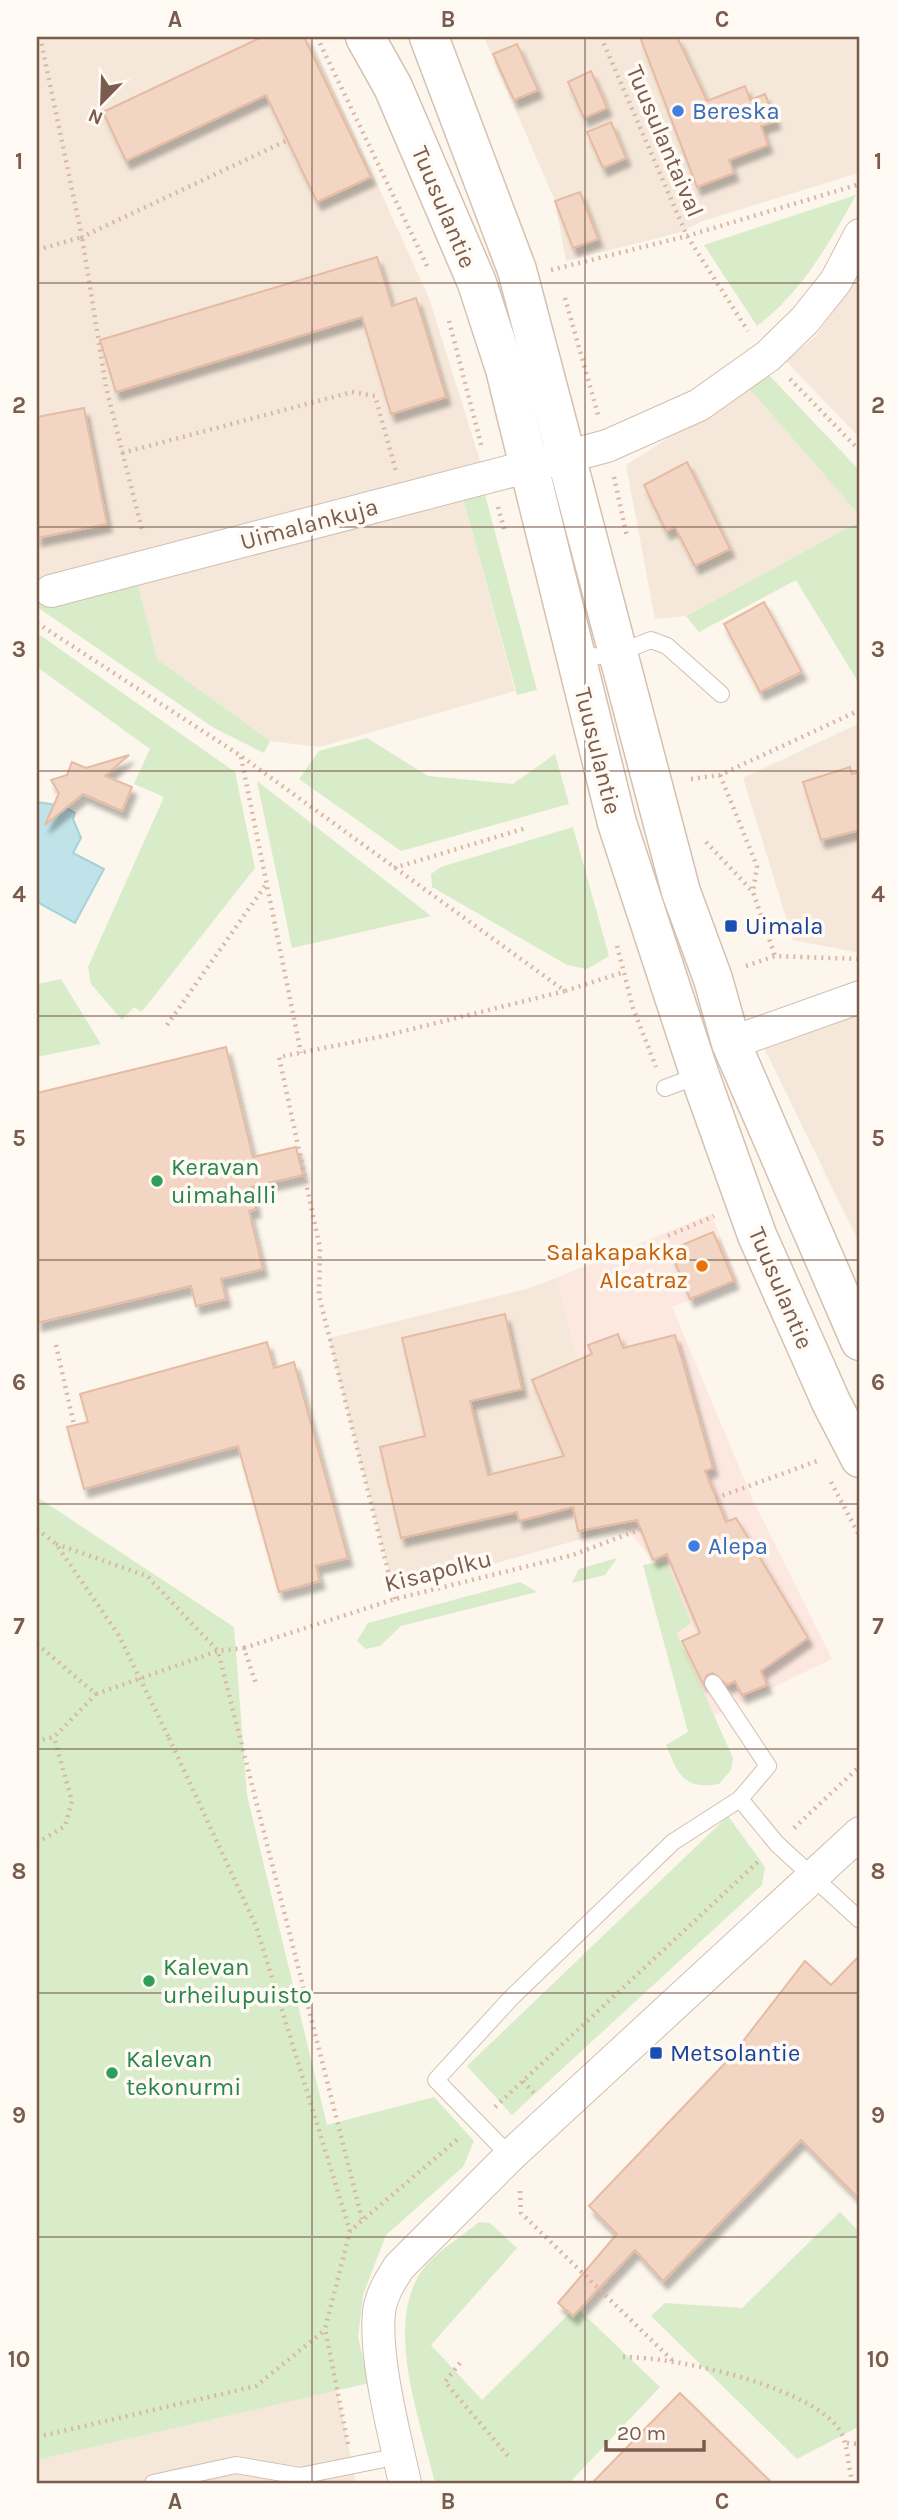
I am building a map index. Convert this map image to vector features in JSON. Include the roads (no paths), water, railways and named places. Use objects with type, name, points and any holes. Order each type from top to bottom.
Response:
[{"type":"main road","name":"Tuusulantie","points":[[365,37],[393,87],[477,283],[505,369],[555,566],[569,637],[682,1082],[757,1235],[831,1402],[860,1458]]},
{"type":"main road","name":"Tuusulantie","points":[[429,37],[517,270],[681,892],[713,979],[731,1043],[860,1341]]},
{"type":"street","name":"Uimalankuja","points":[[51,591],[607,446],[699,405],[768,356],[805,320],[836,281],[860,235]]},
{"type":"street","points":[[731,1043],[860,997]]},
{"type":"street","points":[[402,2470],[383,2370],[379,2312],[386,2288],[398,2267],[510,2156],[860,1833]]},
{"type":"lane","points":[[569,637],[592,657],[618,653],[651,640],[667,646],[721,694]]},
{"type":"lane","points":[[682,1082],[731,1043]]},
{"type":"lane","points":[[510,2156],[436,2080],[511,1998],[673,1842],[740,1799],[768,1766],[713,1683]]},
{"type":"lane","points":[[740,1799],[777,1843],[860,1920]]},
{"type":"lane","points":[[153,2483],[236,2465],[300,2476],[402,2470]]},
{"type":"water","points":[[37,802],[63,806],[75,813],[73,819],[81,838],[73,853],[104,869],[75,923],[37,902]]},
{"type":"place","name":"Bereska","points":[[678,111]]},
{"type":"place","name":"Uimala","points":[[731,926]]},
{"type":"place","name":"Keravan uimahalli","points":[[157,1181]]},
{"type":"place","name":"Salakapakka Alcatraz","points":[[702,1266]]},
{"type":"place","name":"Alepa","points":[[694,1546]]},
{"type":"place","name":"Kalevan urheilupuisto","points":[[149,1981]]},
{"type":"place","name":"Metsolantie","points":[[656,2053]]},
{"type":"place","name":"Kalevan tekonurmi","points":[[112,2073]]}]
